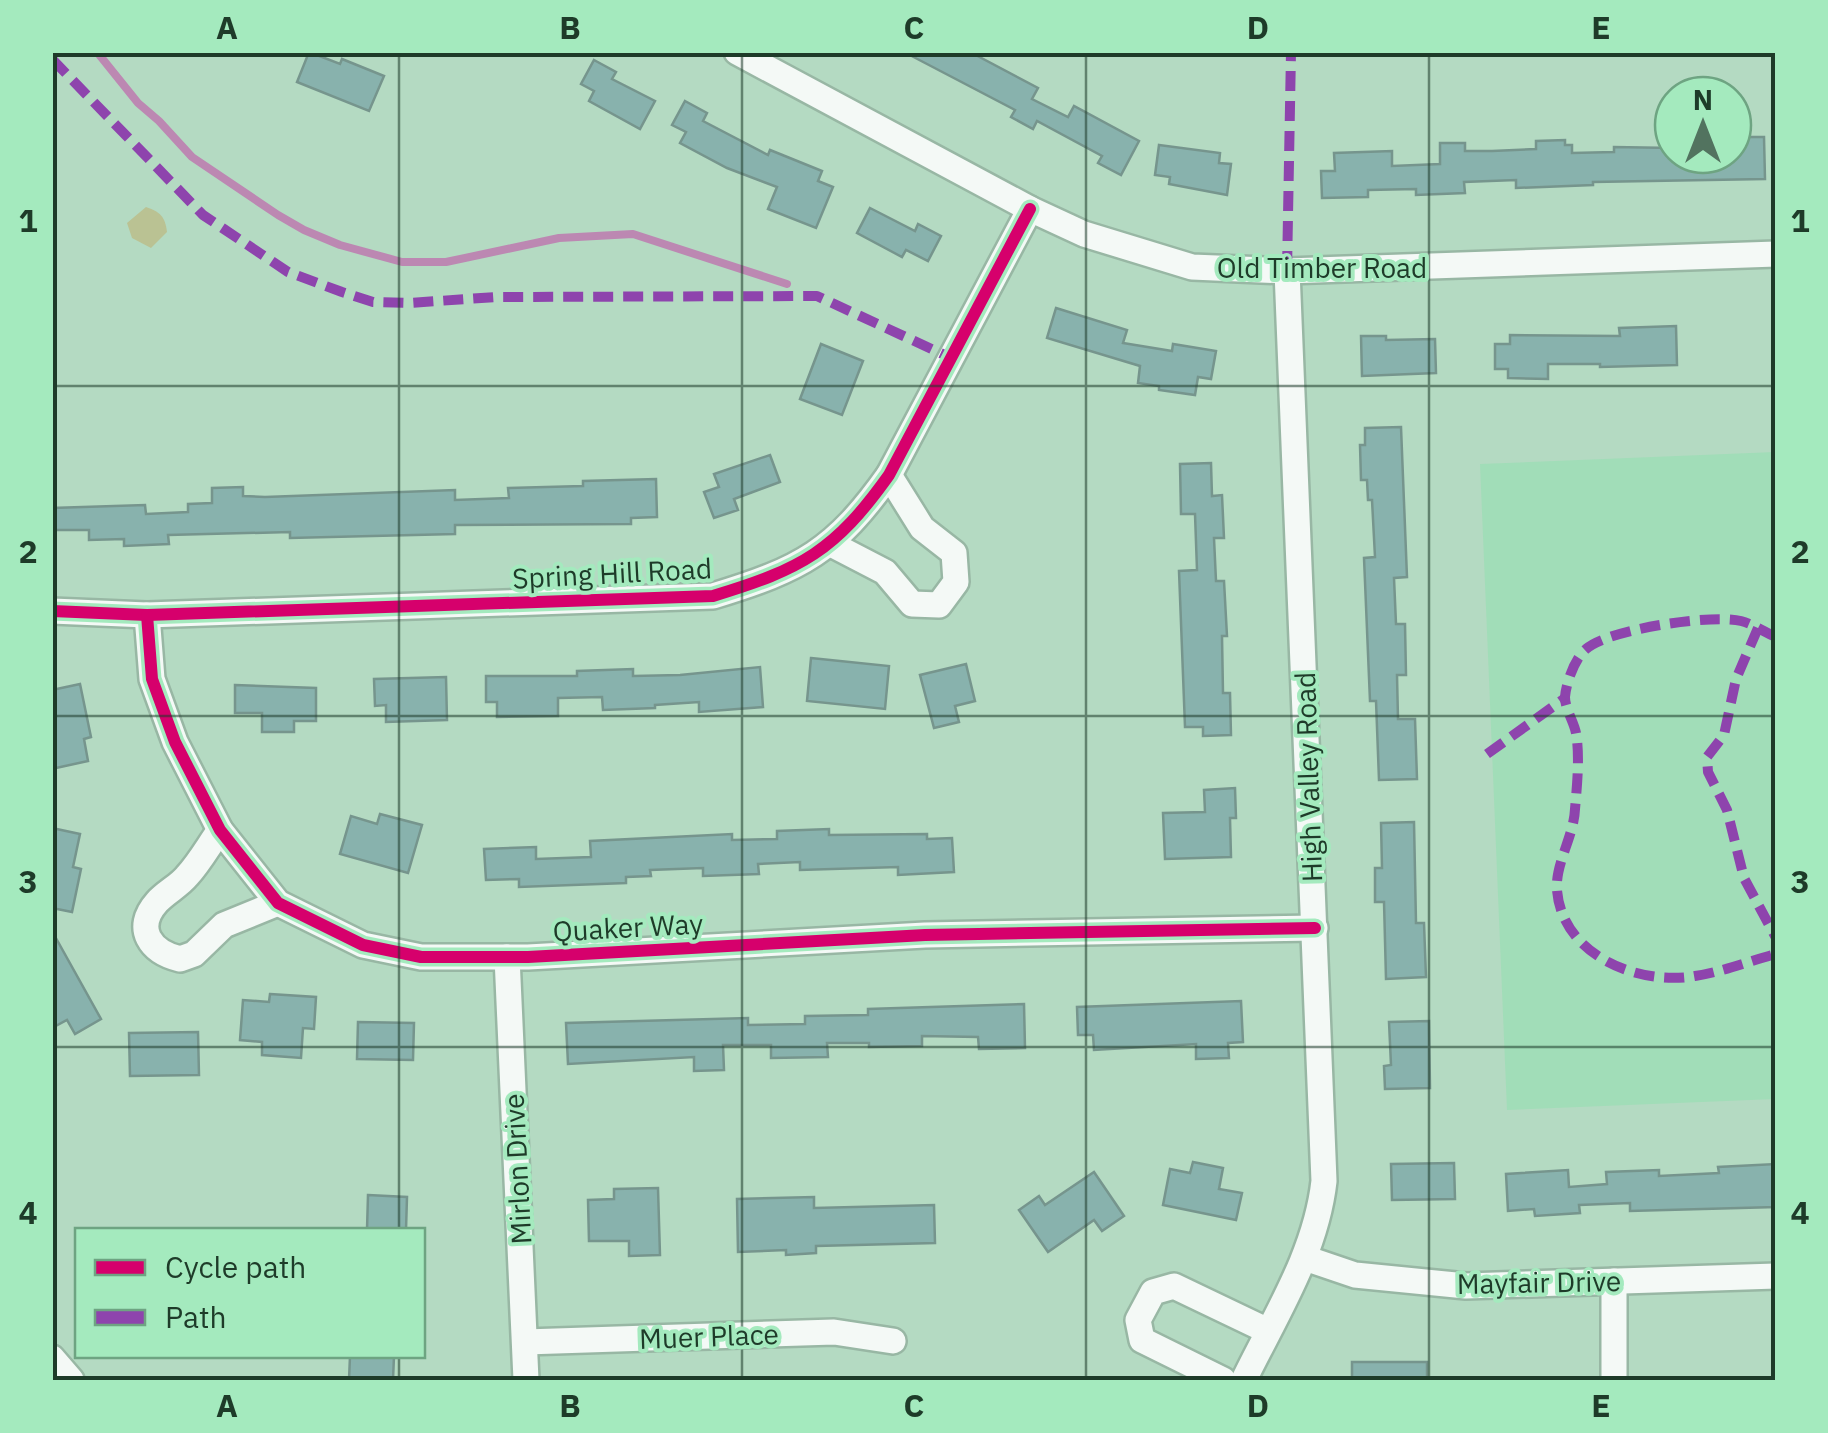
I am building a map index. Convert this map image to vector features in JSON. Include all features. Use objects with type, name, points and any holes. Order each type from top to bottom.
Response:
[{"type":"street","name":"Old Timber Road","points":[[737,52],[1084,234],[1192,267],[1287,271],[1776,254]]},
{"type":"street","name":"Spring Hill Road","points":[[52,611],[147,615],[713,596],[763,581],[831,544],[862,513],[890,475],[1030,208]]},
{"type":"street","name":"High Valley Road","points":[[1244,1380],[1305,1258],[1321,1210],[1324,1181],[1287,271]]},
{"type":"street","points":[[831,544],[885,572],[912,604],[939,605],[956,582],[954,553],[922,528],[890,475]]},
{"type":"street","name":"Quaker Way","points":[[147,615],[152,680],[175,742],[220,830],[278,903],[363,946],[421,956],[507,956],[926,935],[1314,928]]},
{"type":"street","points":[[220,830],[187,876],[156,904],[147,918],[146,937],[154,948],[180,959],[194,954],[224,925],[278,903]]},
{"type":"street","name":"Mirlon Drive","points":[[507,956],[526,1380]]},
{"type":"street","name":"Mayfair Drive","points":[[1305,1258],[1355,1275],[1466,1286],[1776,1276]]},
{"type":"street","points":[[1614,1281],[1614,1380]]},
{"type":"street","points":[[1223,1380],[1142,1340],[1138,1320],[1153,1292],[1174,1286],[1268,1331]]},
{"type":"street","name":"Muer Place","points":[[525,1342],[834,1332],[893,1341]]},
{"type":"street","points":[[52,1358],[70,1380]]},
{"type":"shaded area","points":[[146,207],[161,215],[167,232],[151,248],[132,238],[127,223]]},
{"type":"shaded area","points":[[1775,452],[1775,1099],[1507,1110],[1480,464]]},
{"type":"building","points":[[309,52],[340,64],[342,59],[384,76],[369,111],[297,82]]},
{"type":"building","points":[[904,52],[970,52],[1038,88],[1032,99],[1068,117],[1074,106],[1139,141],[1121,175],[1098,163],[1102,156],[1037,121],[1033,129],[1011,117],[1015,110]]},
{"type":"building","points":[[594,60],[616,72],[612,79],[655,101],[640,129],[589,101],[594,91],[581,84]]},
{"type":"building","points":[[685,101],[707,113],[703,121],[768,155],[770,150],[822,171],[818,181],[833,187],[816,228],[768,209],[777,187],[727,168],[680,143],[686,132],[672,125]]},
{"type":"building","points":[[1753,137],[1764,137],[1765,179],[1593,182],[1516,188],[1516,180],[1464,182],[1465,193],[1416,195],[1416,189],[1368,190],[1368,197],[1322,198],[1321,171],[1335,171],[1334,153],[1392,151],[1392,166],[1440,164],[1440,143],[1465,143],[1465,151],[1536,149],[1536,141],[1565,140],[1565,145],[1572,145],[1572,153],[1614,152],[1614,147],[1653,148],[1653,175],[1753,175]]},
{"type":"building","points":[[1159,145],[1220,153],[1219,163],[1231,164],[1227,195],[1169,184],[1170,177],[1155,175]]},
{"type":"building","points":[[870,208],[915,231],[918,224],[941,236],[928,261],[906,250],[902,257],[857,233]]},
{"type":"building","points":[[1056,308],[1127,330],[1123,343],[1172,351],[1173,344],[1216,351],[1211,379],[1198,377],[1195,395],[1138,383],[1140,366],[1047,338]]},
{"type":"building","points":[[1676,326],[1677,365],[1548,364],[1548,379],[1508,378],[1508,369],[1495,369],[1495,344],[1510,344],[1510,335],[1620,336],[1619,328]]},
{"type":"building","points":[[1361,336],[1435,339],[1436,373],[1362,376]]},
{"type":"building","points":[[821,344],[863,361],[842,415],[800,399]]},
{"type":"building","points":[[1401,427],[1407,577],[1394,578],[1396,624],[1405,624],[1406,675],[1397,675],[1398,719],[1415,719],[1417,779],[1379,780],[1376,701],[1370,701],[1364,558],[1375,557],[1372,500],[1368,500],[1367,480],[1361,480],[1360,445],[1365,445],[1365,428]]},
{"type":"building","points":[[770,455],[780,482],[734,499],[738,510],[714,518],[704,492],[719,487],[714,474]]},
{"type":"building","points":[[1211,463],[1212,496],[1222,495],[1224,538],[1214,538],[1216,581],[1224,581],[1227,636],[1222,636],[1223,693],[1230,693],[1231,735],[1203,736],[1203,727],[1185,727],[1179,571],[1197,570],[1195,514],[1181,514],[1180,464]]},
{"type":"building","points":[[656,479],[657,517],[631,518],[631,524],[455,525],[455,534],[290,538],[290,532],[168,535],[169,544],[124,546],[124,539],[89,540],[89,530],[52,530],[52,508],[145,505],[146,514],[188,512],[188,504],[212,503],[212,488],[243,487],[243,496],[265,497],[455,490],[455,500],[509,498],[508,488]]},
{"type":"building","points":[[811,658],[889,666],[885,709],[807,701]]},
{"type":"building","points":[[966,664],[975,701],[955,706],[959,722],[934,728],[920,675]]},
{"type":"building","points":[[760,667],[763,707],[699,712],[699,702],[603,710],[602,697],[558,698],[558,716],[497,717],[497,702],[486,702],[486,676],[577,676],[577,671],[633,669],[633,676],[680,675]]},
{"type":"building","points":[[446,677],[447,720],[386,722],[386,705],[375,706],[374,679]]},
{"type":"building","points":[[80,684],[91,737],[84,739],[88,761],[56,768],[52,752],[52,717],[56,716],[52,690]]},
{"type":"building","points":[[235,685],[316,688],[316,721],[294,721],[294,732],[262,732],[262,713],[235,713]]},
{"type":"building","points":[[1235,788],[1236,818],[1230,818],[1231,857],[1165,859],[1163,813],[1205,812],[1204,790]]},
{"type":"building","points":[[380,814],[422,825],[408,873],[340,854],[351,816],[377,824]]},
{"type":"building","points":[[1414,822],[1416,923],[1424,923],[1426,977],[1386,979],[1384,902],[1375,902],[1375,868],[1382,868],[1381,823]]},
{"type":"building","points":[[52,828],[80,834],[73,867],[81,869],[72,912],[52,908]]},
{"type":"building","points":[[829,829],[829,835],[927,834],[927,839],[952,838],[954,872],[898,875],[898,867],[800,870],[800,862],[758,864],[759,874],[703,876],[703,868],[650,870],[651,876],[626,877],[626,883],[519,887],[519,879],[486,880],[484,849],[536,847],[536,859],[591,857],[590,841],[732,834],[732,840],[777,839],[777,831]]},
{"type":"building","points":[[52,931],[101,1019],[75,1034],[67,1020],[52,1028]]},
{"type":"building","points":[[270,994],[316,997],[314,1029],[303,1028],[301,1058],[262,1055],[262,1042],[240,1040],[243,1000],[269,1002]]},
{"type":"building","points":[[1241,1001],[1243,1042],[1228,1043],[1229,1058],[1196,1059],[1196,1044],[1094,1050],[1093,1035],[1078,1035],[1077,1007]]},
{"type":"building","points":[[1024,1004],[1025,1048],[979,1049],[978,1037],[922,1036],[922,1046],[827,1043],[828,1057],[771,1058],[771,1045],[723,1045],[724,1070],[694,1071],[694,1057],[568,1064],[566,1023],[748,1018],[748,1025],[805,1024],[805,1016],[868,1015],[868,1009]]},
{"type":"building","points":[[1429,1021],[1430,1088],[1385,1089],[1384,1066],[1391,1065],[1389,1022]]},
{"type":"building","points":[[358,1022],[414,1023],[413,1060],[357,1059]]},
{"type":"building","points":[[198,1032],[199,1075],[130,1076],[129,1033]]},
{"type":"building","points":[[1193,1162],[1223,1168],[1219,1189],[1242,1193],[1236,1220],[1163,1205],[1170,1169],[1190,1173]]},
{"type":"building","points":[[1454,1163],[1455,1199],[1392,1200],[1391,1164]]},
{"type":"building","points":[[1776,1164],[1776,1207],[1630,1211],[1630,1203],[1579,1205],[1580,1213],[1535,1216],[1534,1209],[1508,1211],[1506,1174],[1568,1170],[1569,1187],[1607,1184],[1606,1172],[1659,1170],[1659,1176],[1719,1173],[1718,1167]]},
{"type":"building","points":[[1094,1172],[1124,1216],[1102,1231],[1094,1220],[1048,1252],[1019,1210],[1039,1196],[1045,1205]]},
{"type":"building","points":[[658,1188],[660,1255],[629,1256],[629,1241],[589,1241],[588,1200],[614,1199],[614,1189]]},
{"type":"building","points":[[368,1195],[407,1197],[406,1228],[367,1228]]},
{"type":"building","points":[[814,1197],[814,1208],[934,1205],[935,1243],[816,1246],[816,1253],[786,1255],[786,1250],[738,1252],[737,1199]]},
{"type":"building","points":[[350,1358],[394,1358],[393,1380],[349,1380]]},
{"type":"building","points":[[1352,1362],[1427,1362],[1427,1380],[1352,1380]]},
{"type":"waterway","points":[[97,52],[138,103],[192,157],[278,215],[340,245],[402,262],[446,262],[559,238],[633,234],[787,284]]},
{"type":"marked path","points":[[1287,271],[1291,52]]},
{"type":"marked path","points":[[52,59],[203,215],[288,272],[342,292],[373,302],[408,303],[497,297],[817,296],[949,357]]},
{"type":"marked path","points":[[1776,637],[1741,621],[1708,620],[1615,635],[1582,653],[1565,697],[1576,733],[1578,771],[1574,819],[1557,890],[1562,913],[1573,932],[1606,961],[1628,970],[1650,976],[1695,976],[1776,954]]},
{"type":"marked path","points":[[1758,628],[1736,679],[1724,735],[1707,757],[1708,772],[1727,810],[1744,878],[1776,938]]},
{"type":"marked path","points":[[1487,754],[1565,698]]},
{"type":"cycle path","points":[[52,611],[147,615],[713,596],[770,576],[794,566],[833,540],[889,475],[1030,209]]},
{"type":"cycle path","points":[[147,615],[152,679],[175,742],[220,830],[278,903],[363,945],[421,957],[528,957],[925,935],[1315,928]]}]
